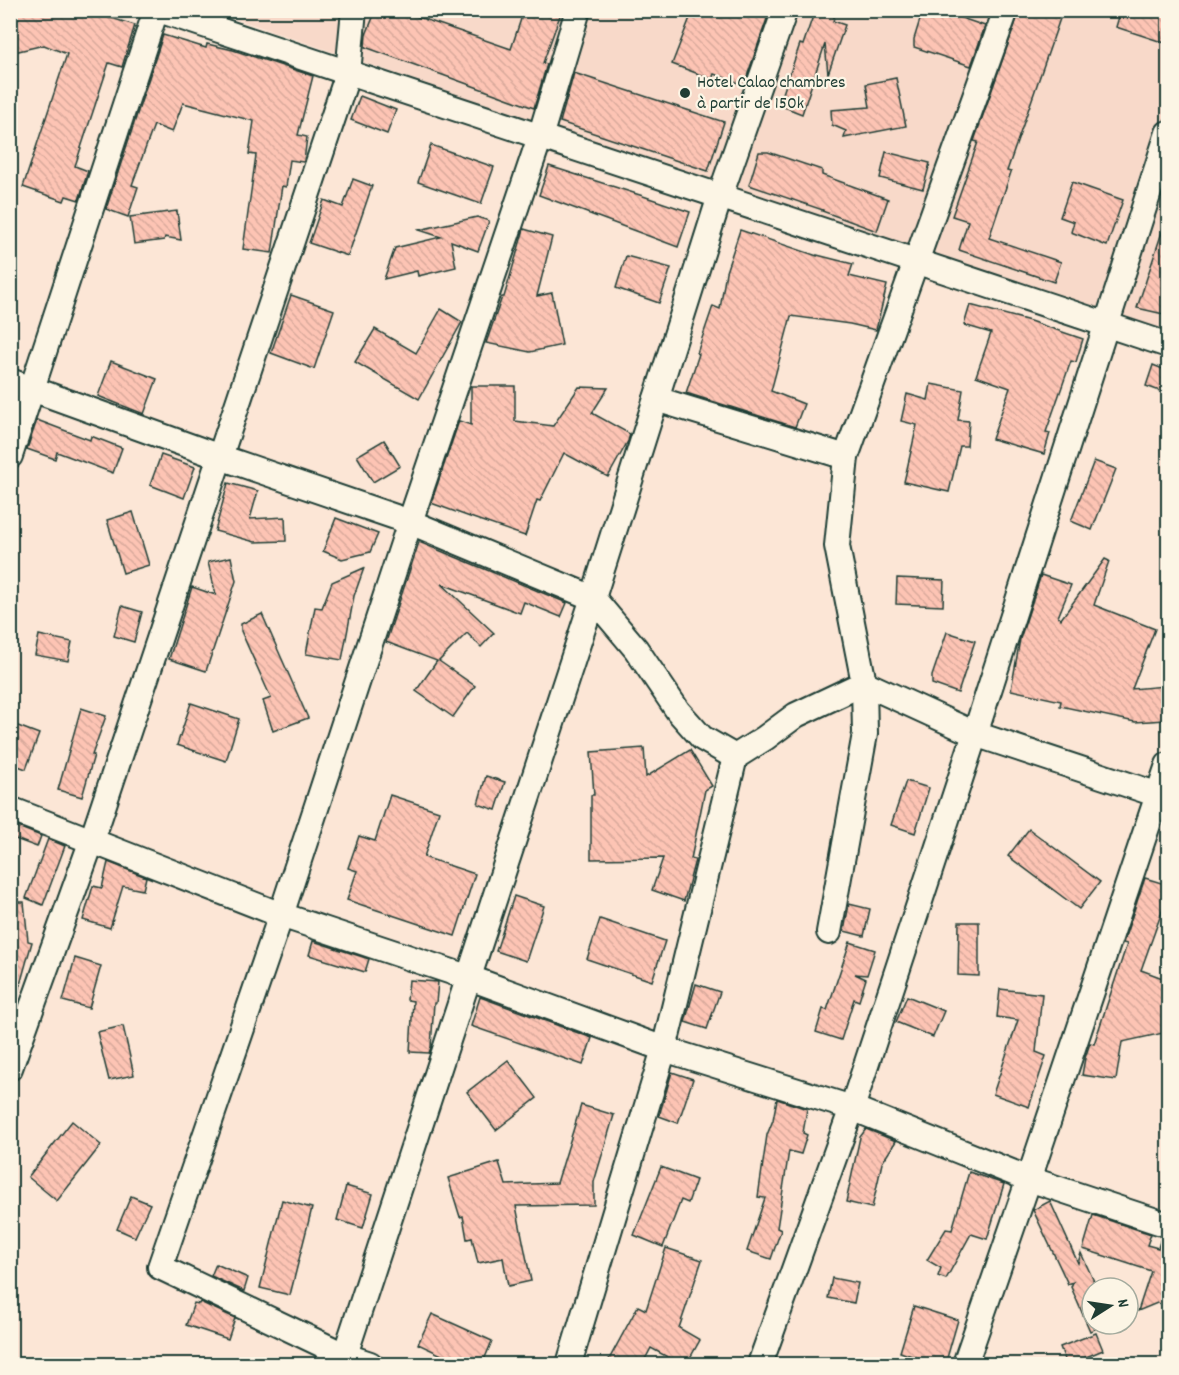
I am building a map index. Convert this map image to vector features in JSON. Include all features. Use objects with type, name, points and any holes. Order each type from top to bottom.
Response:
[{"type":"street","points":[[10,456],[21,385],[158,10],[1168,345]]},
{"type":"street","points":[[10,1068],[92,840],[348,73],[354,10]]},
{"type":"street","points":[[370,1365],[344,1360],[160,1267],[281,915],[540,137],[578,10]]},
{"type":"street","points":[[344,1360],[593,598],[720,196],[784,10]]},
{"type":"street","points":[[829,932],[865,734],[864,683],[837,546],[846,458],[1006,10]]},
{"type":"street","points":[[760,1365],[852,1108],[1168,133]]},
{"type":"street","points":[[21,385],[220,457],[410,522],[593,598],[636,649],[678,711],[702,738],[735,757]]},
{"type":"street","points":[[656,399],[846,458]]},
{"type":"street","points":[[568,1365],[664,1049],[735,757],[796,715],[864,683],[975,734],[1163,797]]},
{"type":"street","points":[[965,1365],[1163,797],[1168,765]]},
{"type":"street","points":[[10,809],[281,915],[470,978],[664,1049],[852,1108],[1029,1179],[1168,1225]]},
{"type":"shaded area","points":[[214,11],[1168,11],[1168,339]]},
{"type":"building","points":[[10,10],[83,10],[135,25],[122,67],[109,63],[75,166],[88,171],[79,200],[66,196],[64,201],[23,187],[67,54],[44,45],[10,53]]},
{"type":"building","points":[[376,10],[398,10],[511,49],[524,10],[562,10],[543,63],[547,64],[534,108],[365,47],[366,35]]},
{"type":"building","points":[[693,10],[770,10],[744,85],[714,74],[712,79],[672,64]]},
{"type":"building","points":[[815,10],[836,10],[833,21],[845,25],[828,74],[825,44],[802,114],[779,105],[800,44],[803,45]]},
{"type":"building","points":[[923,10],[938,10],[985,26],[971,66],[914,47],[914,39]]},
{"type":"building","points":[[1020,10],[1063,10],[1007,171],[1011,172],[989,238],[1061,262],[1054,282],[959,250],[968,221],[952,216],[978,142],[974,141]]},
{"type":"building","points":[[1121,10],[1168,10],[1168,44],[1116,27]]},
{"type":"building","points":[[163,35],[206,48],[207,44],[233,50],[313,76],[298,135],[307,137],[304,161],[290,160],[286,187],[282,186],[272,253],[243,249],[256,155],[249,154],[254,121],[183,103],[172,132],[154,125],[132,185],[138,187],[128,217],[106,209]]},
{"type":"building","points":[[574,73],[724,122],[708,171],[560,122]]},
{"type":"building","points":[[896,78],[906,126],[844,138],[846,131],[832,125],[831,110],[870,107],[866,84]]},
{"type":"building","points":[[360,96],[396,110],[387,134],[351,120]]},
{"type":"building","points":[[431,145],[494,167],[481,204],[418,182]]},
{"type":"building","points":[[759,152],[768,152],[822,170],[822,175],[888,199],[877,231],[749,185]]},
{"type":"building","points":[[886,152],[930,163],[923,189],[880,178]]},
{"type":"building","points":[[549,166],[690,212],[678,247],[539,195]]},
{"type":"building","points":[[353,179],[372,186],[348,256],[309,243],[324,200],[343,207]]},
{"type":"building","points":[[1072,182],[1123,200],[1107,246],[1071,232],[1074,222],[1060,217]]},
{"type":"building","points":[[177,211],[181,240],[165,237],[164,240],[134,244],[130,217]]},
{"type":"building","points":[[477,217],[489,221],[478,251],[451,241],[456,267],[418,276],[417,271],[384,279],[395,248],[441,237],[419,230]]},
{"type":"building","points":[[1165,223],[1168,224],[1168,315],[1137,308]]},
{"type":"building","points":[[524,229],[552,237],[537,296],[552,293],[562,345],[530,352],[486,343],[502,297],[504,297]]},
{"type":"building","points":[[740,230],[817,256],[853,264],[849,276],[887,285],[876,330],[791,316],[771,391],[804,404],[795,427],[686,393],[713,306],[720,309],[726,272]]},
{"type":"building","points":[[626,256],[671,268],[659,303],[616,288]]},
{"type":"building","points":[[291,295],[334,310],[314,369],[271,353]]},
{"type":"building","points":[[970,305],[1030,321],[1083,339],[1076,362],[1071,361],[1046,432],[1050,433],[1044,454],[992,439],[1010,388],[976,376],[991,333],[964,325]]},
{"type":"building","points":[[441,309],[462,322],[419,399],[355,362],[375,329],[416,353]]},
{"type":"building","points":[[111,361],[157,379],[144,414],[98,396]]},
{"type":"building","points":[[1153,365],[1168,371],[1168,394],[1146,386]]},
{"type":"building","points":[[931,384],[963,390],[958,420],[969,421],[967,446],[960,446],[949,492],[904,482],[917,425],[901,421],[907,394],[928,400]]},
{"type":"building","points":[[471,386],[515,386],[515,421],[553,426],[579,387],[608,388],[592,413],[630,434],[628,441],[608,477],[564,453],[540,501],[537,500],[525,536],[470,517],[431,503],[459,421],[471,425]]},
{"type":"building","points":[[37,420],[90,440],[91,436],[122,448],[113,473],[57,452],[55,459],[27,449]]},
{"type":"building","points":[[384,440],[400,466],[373,482],[357,456]]},
{"type":"building","points":[[161,455],[195,467],[184,498],[150,485]]},
{"type":"building","points":[[1094,461],[1116,469],[1092,530],[1071,521]]},
{"type":"building","points":[[228,483],[258,491],[250,519],[285,517],[286,541],[255,542],[215,531]]},
{"type":"building","points":[[133,512],[149,565],[123,573],[107,520]]},
{"type":"building","points":[[336,518],[378,534],[370,552],[342,559],[323,551]]},
{"type":"building","points":[[419,542],[567,603],[561,617],[524,602],[520,613],[442,584],[494,633],[481,647],[467,633],[439,661],[475,686],[453,717],[416,691],[437,661],[386,642]]},
{"type":"building","points":[[231,557],[236,581],[206,671],[169,659],[192,587],[216,595],[208,562]]},
{"type":"building","points":[[1105,559],[1109,561],[1094,605],[1155,629],[1132,689],[1165,686],[1165,720],[1135,722],[1060,706],[1061,701],[1011,690],[1020,639],[1041,575],[1071,585],[1058,617],[1061,619]]},
{"type":"building","points":[[364,568],[354,596],[342,660],[306,654],[315,607],[322,608],[332,582]]},
{"type":"building","points":[[897,578],[944,580],[943,606],[896,604]]},
{"type":"building","points":[[122,606],[142,612],[134,642],[114,636]]},
{"type":"building","points":[[262,614],[308,718],[273,731],[263,701],[271,698],[241,631],[241,624]]},
{"type":"building","points":[[947,632],[975,641],[958,693],[932,684],[932,676]]},
{"type":"building","points":[[39,635],[72,642],[68,661],[35,655]]},
{"type":"building","points":[[191,703],[239,719],[226,761],[177,745]]},
{"type":"building","points":[[81,708],[106,716],[92,755],[94,755],[82,797],[58,790]]},
{"type":"building","points":[[10,723],[39,734],[26,769],[10,763]]},
{"type":"building","points":[[644,748],[646,777],[690,750],[712,786],[705,790],[691,859],[695,860],[684,901],[652,890],[663,858],[591,859],[591,795],[594,795],[591,752]]},
{"type":"building","points":[[486,776],[505,782],[496,810],[478,804]]},
{"type":"building","points":[[906,781],[929,788],[915,833],[891,825]]},
{"type":"building","points":[[390,795],[439,811],[424,857],[475,874],[455,936],[347,900],[357,871],[348,868],[359,836],[375,841]]},
{"type":"building","points":[[10,824],[41,836],[37,847],[10,837]]},
{"type":"building","points":[[1029,829],[1100,882],[1079,909],[1008,856]]},
{"type":"building","points":[[48,839],[65,846],[43,905],[26,898]]},
{"type":"building","points":[[108,862],[146,877],[143,890],[123,886],[110,928],[83,920],[93,886],[102,888]]},
{"type":"building","points":[[1145,878],[1168,885],[1168,908],[1164,906],[1141,970],[1168,980],[1168,1032],[1122,1042],[1116,1080],[1082,1075],[1090,1043],[1094,1044],[1127,944],[1123,943]]},
{"type":"building","points":[[514,896],[544,906],[526,961],[496,951]]},
{"type":"building","points":[[10,902],[24,902],[28,941],[32,942],[16,999],[10,999]]},
{"type":"building","points":[[849,904],[870,909],[864,936],[844,931]]},
{"type":"building","points":[[600,919],[665,941],[652,981],[587,959]]},
{"type":"building","points":[[959,922],[979,922],[979,976],[958,975]]},
{"type":"building","points":[[313,941],[369,959],[365,972],[309,955]]},
{"type":"building","points":[[850,942],[875,950],[867,975],[855,974],[866,979],[859,1001],[854,999],[841,1040],[816,1032],[823,1009],[827,1010]]},
{"type":"building","points":[[75,958],[101,966],[89,1008],[63,1001]]},
{"type":"building","points":[[409,980],[438,982],[429,1053],[410,1052],[413,1001],[407,1000]]},
{"type":"building","points":[[696,984],[720,992],[707,1029],[685,1022]]},
{"type":"building","points":[[1000,989],[1042,994],[1036,1052],[1046,1056],[1029,1107],[993,1094],[1018,1020],[997,1017]]},
{"type":"building","points":[[907,996],[944,1011],[933,1037],[896,1022]]},
{"type":"building","points":[[480,997],[592,1038],[583,1065],[471,1026]]},
{"type":"building","points":[[123,1026],[134,1075],[109,1080],[97,1032]]},
{"type":"building","points":[[508,1060],[537,1098],[496,1130],[467,1092]]},
{"type":"building","points":[[672,1072],[693,1079],[678,1123],[659,1116]]},
{"type":"building","points":[[777,1099],[807,1109],[803,1133],[807,1135],[801,1154],[789,1151],[777,1228],[781,1230],[771,1259],[747,1251],[765,1198],[758,1197],[767,1135]]},
{"type":"building","points":[[581,1105],[614,1115],[594,1182],[594,1205],[516,1206],[531,1281],[508,1286],[503,1258],[478,1263],[472,1238],[467,1239],[463,1216],[460,1217],[448,1178],[499,1162],[506,1185],[557,1183]]},
{"type":"building","points":[[72,1121],[101,1145],[57,1201],[28,1177]]},
{"type":"building","points":[[866,1129],[896,1141],[882,1163],[872,1208],[846,1202],[860,1137]]},
{"type":"building","points":[[661,1167],[696,1180],[688,1203],[681,1200],[663,1247],[634,1235]]},
{"type":"building","points":[[969,1172],[1004,1184],[987,1239],[971,1234],[946,1279],[938,1276],[941,1268],[927,1260],[946,1229],[952,1230]]},
{"type":"building","points":[[346,1186],[373,1194],[363,1228],[337,1220]]},
{"type":"building","points":[[131,1196],[150,1204],[135,1237],[117,1229]]},
{"type":"building","points":[[282,1200],[312,1208],[290,1295],[260,1288]]},
{"type":"building","points":[[1050,1201],[1078,1263],[1081,1253],[1092,1276],[1080,1276],[1080,1308],[1071,1287],[1073,1282],[1068,1284],[1033,1210]]},
{"type":"building","points":[[1093,1215],[1151,1234],[1147,1245],[1158,1248],[1161,1238],[1168,1239],[1168,1306],[1157,1303],[1140,1310],[1151,1271],[1083,1249]]},
{"type":"building","points":[[666,1248],[702,1260],[679,1328],[700,1340],[686,1365],[651,1348],[642,1365],[606,1365],[638,1306],[646,1310]]},
{"type":"building","points":[[216,1264],[248,1278],[244,1291],[211,1276]]},
{"type":"building","points":[[832,1278],[858,1283],[854,1303],[828,1298]]},
{"type":"building","points":[[200,1302],[235,1318],[228,1339],[186,1325],[194,1303],[199,1304]]},
{"type":"building","points":[[914,1306],[958,1320],[945,1365],[900,1352]]},
{"type":"building","points":[[432,1314],[492,1341],[482,1365],[463,1365],[418,1344]]},
{"type":"building","points":[[1088,1336],[1097,1336],[1103,1350],[1067,1365],[1060,1347]]},
{"type":"place","name":"Hotel Calao chambres à partir de 150k","points":[[685,93]]}]
